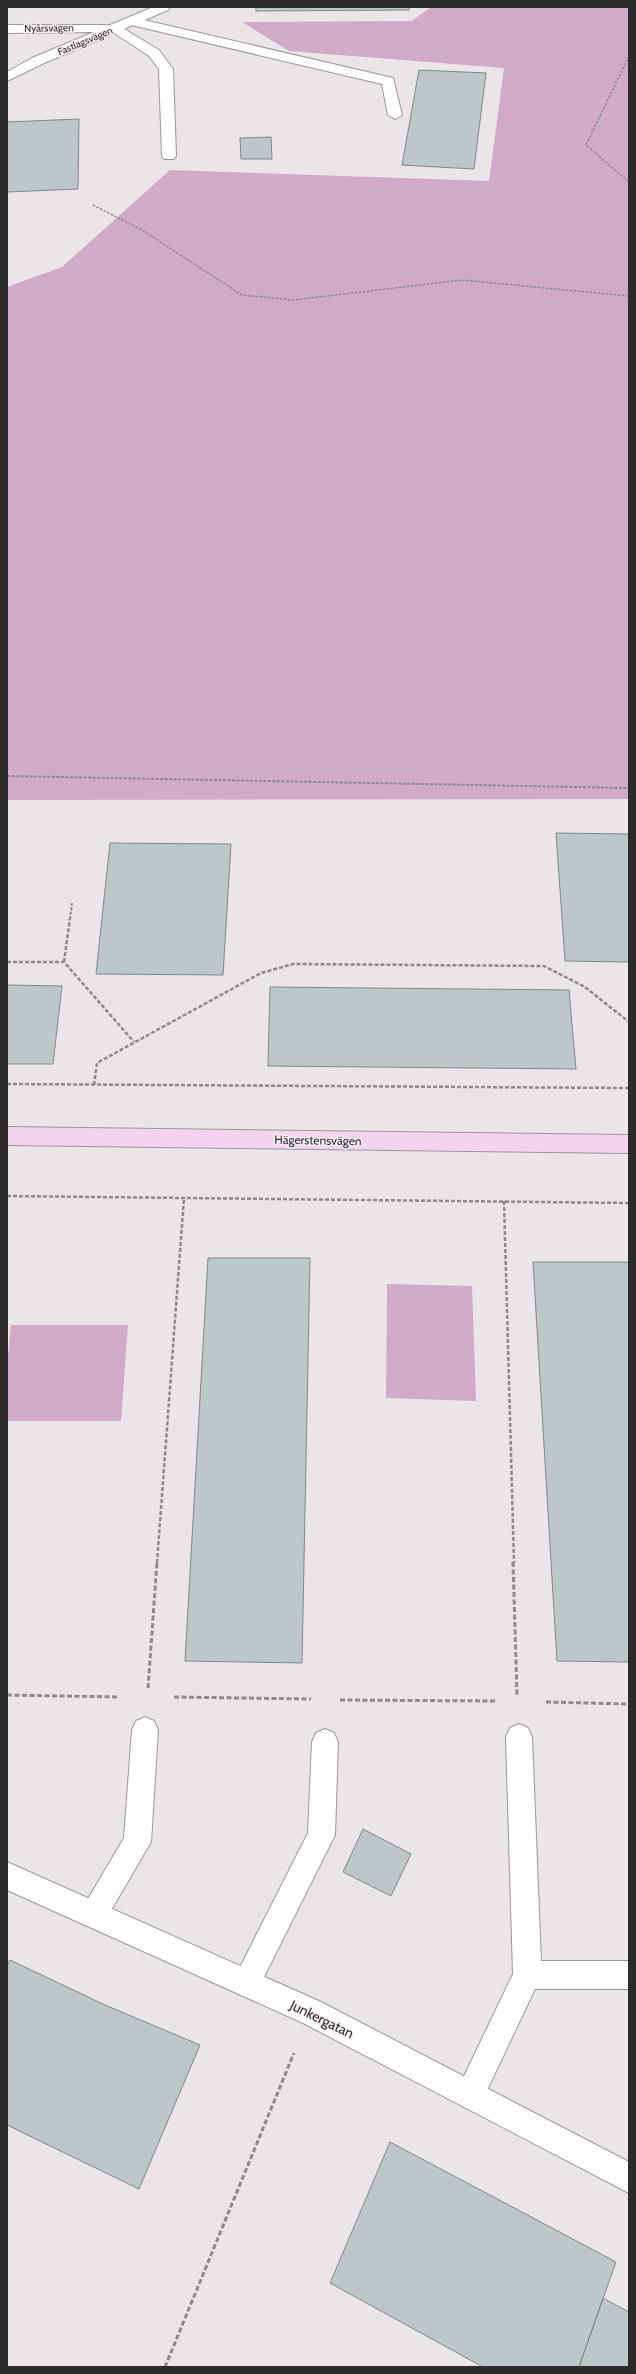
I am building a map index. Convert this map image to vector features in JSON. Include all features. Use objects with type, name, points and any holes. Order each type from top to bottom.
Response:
[{"type":"street","name":"Fastlagsvägen","points":[[7,77],[164,7]]},
{"type":"street","points":[[131,21],[388,81],[395,115]]},
{"type":"street","points":[[116,28],[154,53],[166,69],[169,156]]},
{"type":"street","name":"Nyårsvägen","points":[[7,29],[116,28]]},
{"type":"street","name":"Hägerstensvägen","points":[[7,1136],[629,1144]]},
{"type":"street","points":[[93,1914],[137,1842],[145,1730]]},
{"type":"street","points":[[470,2095],[527,1975],[519,1737]]},
{"type":"street","points":[[246,1982],[322,1835],[325,1742]]},
{"type":"street","name":"Junkergatan","points":[[7,1876],[311,2012],[629,2178]]},
{"type":"street","points":[[527,1975],[629,1975]]},
{"type":"path","points":[[629,56],[586,145],[629,182]]},
{"type":"path","points":[[93,204],[142,230],[242,295],[293,300],[462,280],[629,296]]},
{"type":"path","points":[[7,776],[629,788]]},
{"type":"path","points":[[64,962],[72,903]]},
{"type":"path","points":[[7,962],[64,962],[134,1042]]},
{"type":"path","points":[[94,1085],[96,1063],[261,973],[293,964],[544,966],[585,987],[629,1022]]},
{"type":"path","points":[[7,1084],[629,1088]]},
{"type":"path","points":[[7,1196],[629,1203]]},
{"type":"path","points":[[145,1730],[184,1198]]},
{"type":"path","points":[[504,1201],[519,1737]]},
{"type":"path","points":[[165,2367],[311,2012]]},
{"type":"shaded area","points":[[431,7],[629,7],[629,799],[7,800],[7,287],[62,267],[170,170],[489,181],[504,68],[289,51],[242,22],[412,21]]},
{"type":"shaded area","points":[[387,1284],[472,1286],[476,1401],[386,1398]]},
{"type":"shaded area","points":[[11,1325],[128,1325],[121,1421],[7,1421],[7,1367]]},
{"type":"building","points":[[256,7],[409,7],[409,10],[256,11]]},
{"type":"building","points":[[419,70],[486,73],[474,169],[402,165]]},
{"type":"building","points":[[79,119],[78,189],[7,192],[7,122]]},
{"type":"building","points":[[271,137],[272,159],[241,159],[240,138]]},
{"type":"building","points":[[556,833],[629,834],[629,962],[565,961]]},
{"type":"building","points":[[110,843],[231,844],[223,975],[96,974]]},
{"type":"building","points":[[7,985],[62,986],[53,1064],[7,1064]]},
{"type":"building","points":[[270,987],[569,990],[576,1069],[268,1066]]},
{"type":"building","points":[[208,1258],[310,1258],[302,1663],[185,1661]]},
{"type":"building","points":[[533,1262],[629,1262],[629,1662],[557,1661]]},
{"type":"building","points":[[363,1829],[411,1854],[391,1896],[343,1872]]},
{"type":"building","points":[[10,1960],[105,2005],[200,2045],[139,2189],[7,2125],[7,1965]]},
{"type":"building","points":[[390,2142],[616,2262],[579,2367],[483,2367],[330,2283]]},
{"type":"building","points":[[603,2298],[629,2312],[629,2367],[579,2367]]}]
